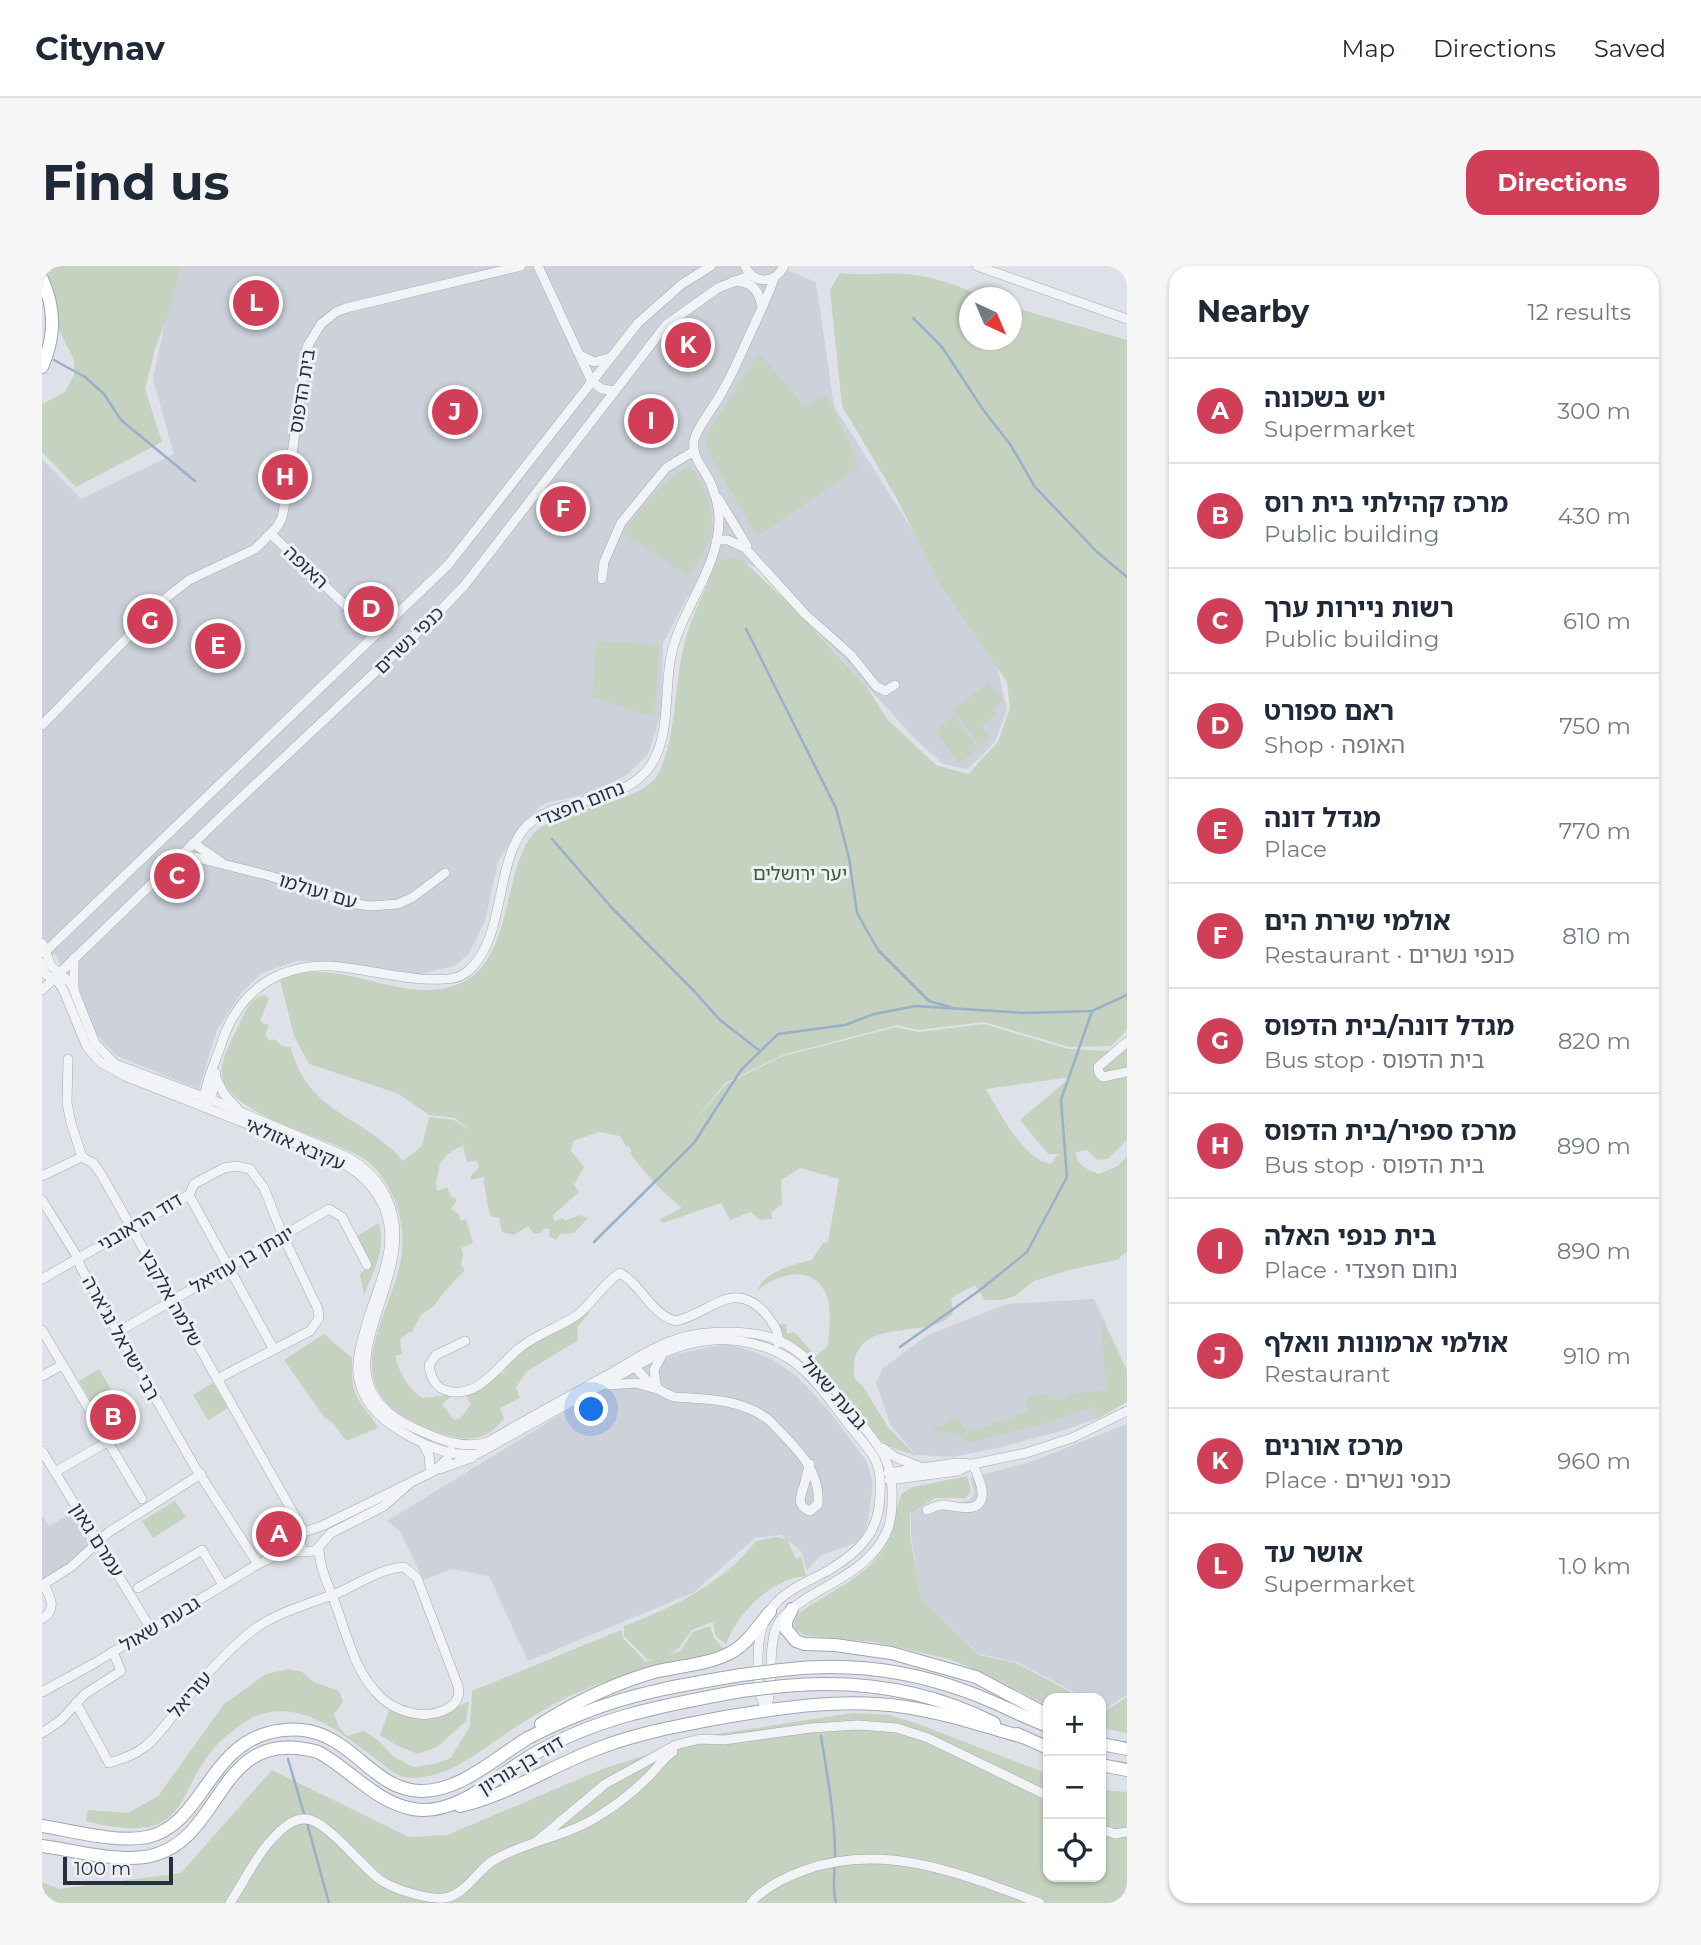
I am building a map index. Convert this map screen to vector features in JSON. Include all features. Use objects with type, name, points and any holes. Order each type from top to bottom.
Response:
[{"type":"main road","points":[[42,279],[49,297],[53,325],[52,340],[42,367]]},
{"type":"main road","points":[[792,1609],[786,1621],[786,1629],[796,1641],[891,1653],[937,1665],[976,1677],[1043,1712]]},
{"type":"main road","points":[[504,1753],[541,1724],[574,1703],[604,1689],[656,1672],[730,1654],[770,1612]]},
{"type":"main road","name":"דוד בן-גוריון","points":[[42,1826],[121,1838],[148,1837],[163,1832],[181,1818],[233,1751],[267,1733],[284,1730],[300,1730],[331,1738],[384,1778],[405,1789],[432,1790],[469,1776],[552,1726],[620,1700],[664,1689],[781,1670],[837,1666],[900,1673],[968,1692],[1043,1724]]},
{"type":"main road","name":"דוד בן-גוריון","points":[[424,1811],[445,1807],[463,1799],[541,1749],[588,1728],[661,1706],[784,1686],[859,1684],[921,1694],[967,1709],[1043,1746]]},
{"type":"main road","points":[[42,1846],[135,1858],[166,1851],[188,1834],[232,1774],[243,1764],[265,1752],[292,1748],[318,1752],[381,1797],[397,1805],[424,1811],[454,1808],[481,1800],[580,1755],[646,1733],[766,1710],[823,1703],[885,1705],[940,1714],[1023,1737]]},
{"type":"main road","points":[[1106,1745],[1127,1748]]},
{"type":"main road","points":[[1106,1766],[1127,1770]]},
{"type":"street","name":"בית הדפוס","points":[[42,725],[177,589],[189,580],[247,555],[271,534],[282,518],[286,497],[303,362],[307,347],[321,324],[346,308],[521,266]]},
{"type":"street","points":[[538,266],[592,382],[602,389],[615,391]]},
{"type":"street","name":"כנפי נשרים","points":[[43,950],[449,565],[638,323],[682,284],[711,266]]},
{"type":"street","points":[[745,266],[763,288],[757,318]]},
{"type":"street","points":[[602,579],[604,562],[621,523],[666,468],[694,451],[697,432],[724,389],[774,278],[784,266]]},
{"type":"street","points":[[977,266],[1127,319]]},
{"type":"street","name":"כנפי נשרים","points":[[42,990],[464,586],[666,325],[729,282],[755,277],[774,278]]},
{"type":"street","points":[[729,282],[741,282],[751,286],[759,295],[761,303]]},
{"type":"street","points":[[579,354],[594,362],[610,358]]},
{"type":"street","name":"נחום חפצדי","points":[[206,1101],[228,1025],[241,1004],[255,989],[274,977],[317,967],[442,980],[465,974],[475,965],[493,925],[510,857],[530,823],[548,813],[627,787],[651,765],[663,729],[671,655],[713,556],[717,540],[719,519],[713,491],[694,451]]},
{"type":"street","points":[[713,491],[751,554]]},
{"type":"street","name":"האופה","points":[[271,534],[370,629]]},
{"type":"street","points":[[717,540],[736,542],[751,554],[805,614],[851,655],[876,686],[885,691],[895,685]]},
{"type":"street","name":"עם ועולמו","points":[[193,843],[226,864]]},
{"type":"street","name":"עם ועולמו","points":[[182,854],[226,864],[350,903],[370,906],[398,904],[414,897],[444,873]]},
{"type":"street","name":"עקיבא אזולאי","points":[[43,950],[56,976]]},
{"type":"street","points":[[42,990],[70,992],[74,958]]},
{"type":"street","name":"עקיבא אזולאי","points":[[42,963],[44,972],[69,980],[83,1039],[100,1062],[125,1076],[240,1112],[347,1157],[365,1168],[379,1184],[393,1213],[396,1249],[365,1355],[367,1383],[374,1398],[387,1413],[418,1430],[451,1443]]},
{"type":"street","name":"עקיבא אזולאי","points":[[70,992],[91,1036],[110,1060],[124,1069],[181,1088],[342,1161],[359,1172],[372,1186],[386,1216],[390,1239],[389,1251],[362,1340],[358,1374],[363,1394],[378,1414],[394,1427],[422,1443],[448,1453]]},
{"type":"street","points":[[1127,1042],[1098,1067],[1103,1077],[1127,1073]]},
{"type":"street","name":"שלמה אלקבץ","points":[[68,1059],[67,1102],[82,1157],[96,1166],[305,1534]]},
{"type":"street","points":[[181,1088],[200,1086],[214,1076],[226,1097],[240,1112]]},
{"type":"street","points":[[42,1176],[82,1157]]},
{"type":"street","name":"דוד הראובני","points":[[42,1279],[189,1195],[194,1184],[224,1168],[236,1166],[250,1169],[261,1182],[283,1236]]},
{"type":"street","points":[[189,1195],[274,1350]]},
{"type":"street","name":"רבי ישראל נג'ארה","points":[[42,1200],[201,1474],[258,1564]]},
{"type":"street","name":"יונתן בן עוזיאל","points":[[118,1332],[329,1209],[342,1217],[367,1265]]},
{"type":"street","points":[[216,1380],[310,1331],[319,1318],[318,1309],[283,1236]]},
{"type":"street","points":[[465,1341],[436,1355],[429,1365],[435,1384],[441,1389],[459,1393],[479,1385],[521,1346],[578,1314],[620,1273],[661,1315],[674,1321],[722,1300],[739,1297],[748,1300],[758,1306],[778,1329],[774,1350]]},
{"type":"street","points":[[42,1330],[142,1499]]},
{"type":"street","name":"גבעת שאול","points":[[448,1453],[477,1454],[603,1385],[668,1342],[708,1333],[752,1334],[778,1340],[796,1350],[823,1377],[874,1440],[887,1460],[892,1476]]},
{"type":"street","name":"גבעת שאול","points":[[278,1555],[307,1552],[320,1546],[331,1533],[393,1500],[448,1453],[451,1443],[486,1443],[633,1364],[694,1342],[723,1340],[751,1343],[774,1350],[801,1368],[869,1451],[881,1478]]},
{"type":"street","points":[[657,1389],[654,1370],[665,1351]]},
{"type":"street","points":[[42,1376],[62,1364]]},
{"type":"street","points":[[633,1364],[657,1389]]},
{"type":"street","points":[[603,1385],[636,1383],[674,1397],[728,1402],[763,1415],[810,1464]]},
{"type":"street","points":[[892,1476],[916,1477],[958,1471],[973,1464],[1026,1453],[1072,1438],[1127,1411]]},
{"type":"street","points":[[874,1440],[895,1457],[922,1467]]},
{"type":"street","points":[[55,1472],[107,1442]]},
{"type":"street","points":[[422,1443],[429,1455],[425,1473]]},
{"type":"street","name":"עמרם גאון","points":[[42,1451],[151,1629]]},
{"type":"street","points":[[425,1473],[477,1454]]},
{"type":"street","points":[[766,1710],[758,1688],[758,1657],[759,1639],[770,1612],[783,1597],[829,1570],[865,1541],[878,1518],[881,1478],[922,1467],[973,1464]]},
{"type":"street","points":[[927,1510],[942,1505],[967,1508],[980,1502],[981,1489],[973,1464]]},
{"type":"street","name":"גבעת שאול","points":[[42,1692],[258,1564],[278,1555],[305,1534],[425,1473]]},
{"type":"street","points":[[42,1619],[50,1615],[52,1609],[50,1596],[43,1585],[71,1567],[97,1541],[201,1474]]},
{"type":"street","points":[[892,1476],[892,1510]]},
{"type":"street","points":[[766,1710],[771,1696],[773,1646],[783,1616],[867,1560],[887,1531],[900,1489],[916,1477]]},
{"type":"street","points":[[354,1521],[359,1515],[359,1508]]},
{"type":"street","points":[[322,1569],[300,1546],[305,1534],[319,1536],[322,1569],[332,1595]]},
{"type":"street","points":[[138,1588],[202,1550],[223,1585]]},
{"type":"street","name":"עזריאל","points":[[76,1703],[109,1763],[129,1756],[149,1744],[198,1684],[250,1632],[276,1617],[390,1570],[404,1567],[417,1578],[460,1692],[450,1708],[425,1715],[413,1714],[390,1704],[369,1684],[359,1667],[332,1595]]},
{"type":"street","points":[[42,1733],[61,1720],[85,1694],[117,1676],[121,1671],[113,1652]]},
{"type":"street","points":[[536,1842],[605,1784],[676,1745],[700,1739],[724,1740],[811,1728],[859,1725],[897,1728],[928,1738],[1043,1794]]},
{"type":"street","points":[[230,1903],[269,1843],[297,1819],[307,1819],[320,1824],[386,1884],[437,1898],[458,1893],[491,1862],[571,1830],[603,1813],[629,1795],[673,1752]]},
{"type":"street","points":[[1106,1831],[1115,1834],[1127,1832]]},
{"type":"street","points":[[751,1903],[758,1895],[793,1874],[825,1863],[872,1857],[936,1867],[1040,1903]]},
{"type":"shaded area","points":[[177,266],[777,266],[816,282],[834,406],[996,663],[1007,709],[995,742],[968,769],[943,764],[916,740],[760,569],[737,560],[688,596],[663,643],[662,711],[648,754],[628,774],[593,793],[545,803],[524,821],[498,862],[485,921],[468,955],[454,966],[417,975],[343,963],[296,961],[262,973],[242,992],[217,1030],[199,1089],[117,1056],[94,1032],[55,954],[42,965],[42,459],[81,499],[174,454],[153,379]]},
{"type":"shaded area","points":[[1094,1299],[1127,1370],[1127,1402],[1098,1418],[1061,1431],[952,1457],[916,1455],[891,1426],[876,1383],[883,1368],[928,1335],[1007,1304]]},
{"type":"shaded area","points":[[725,1344],[772,1359],[796,1376],[827,1408],[867,1462],[873,1484],[862,1540],[820,1556],[807,1570],[801,1551],[781,1535],[755,1538],[693,1593],[528,1661],[489,1576],[452,1569],[423,1580],[400,1531],[387,1521],[647,1364],[676,1354]]},
{"type":"shaded area","points":[[1127,1424],[1127,1695],[1106,1708],[1106,1693],[1076,1693],[1017,1662],[979,1654],[921,1599],[911,1534],[911,1514],[936,1503],[955,1504],[969,1500],[975,1493],[970,1478],[1030,1462]]},
{"type":"shaded area","points":[[71,1513],[90,1544],[63,1569],[42,1582],[42,1516],[49,1526]]},
{"type":"green space","points":[[42,266],[180,266],[172,304],[155,349],[145,389],[162,442],[76,487],[42,452],[42,404],[65,392],[74,375],[74,360],[57,326],[54,296]]},
{"type":"green space","name":"יער ירושלים","points":[[840,273],[917,275],[960,287],[959,350],[1022,350],[1022,310],[1127,340],[1127,1030],[1111,1046],[1069,1047],[984,1022],[917,1030],[897,1025],[783,1055],[725,1083],[689,1128],[726,1084],[783,1056],[896,1027],[918,1032],[984,1024],[1068,1049],[1108,1051],[1127,1039],[1127,1140],[1108,1159],[1097,1160],[1087,1150],[1076,1152],[1080,1164],[1099,1174],[1118,1166],[1127,1156],[1127,1251],[1117,1260],[1034,1281],[1015,1296],[1003,1300],[985,1300],[975,1285],[951,1298],[953,1313],[942,1321],[880,1334],[867,1340],[858,1351],[854,1367],[855,1378],[888,1427],[916,1456],[888,1446],[877,1438],[785,1339],[777,1325],[786,1324],[787,1334],[794,1332],[816,1356],[828,1346],[829,1308],[827,1296],[821,1286],[814,1279],[796,1274],[776,1279],[758,1290],[773,1274],[789,1266],[812,1260],[823,1243],[828,1242],[839,1179],[800,1168],[781,1180],[782,1204],[771,1213],[772,1219],[760,1220],[750,1212],[730,1220],[721,1203],[663,1223],[660,1219],[682,1208],[648,1176],[620,1136],[599,1132],[573,1141],[571,1151],[584,1167],[574,1185],[579,1192],[553,1215],[554,1221],[563,1218],[565,1221],[579,1215],[588,1218],[574,1233],[560,1234],[556,1240],[549,1236],[550,1229],[545,1228],[541,1233],[534,1234],[528,1226],[514,1235],[502,1232],[499,1218],[491,1216],[489,1212],[484,1177],[471,1180],[470,1177],[479,1167],[477,1161],[467,1162],[464,1141],[462,1146],[442,1161],[436,1184],[438,1191],[447,1187],[451,1196],[457,1200],[451,1209],[458,1213],[461,1221],[466,1219],[473,1243],[461,1248],[461,1265],[465,1270],[434,1306],[421,1315],[412,1332],[400,1339],[402,1354],[395,1356],[408,1385],[422,1398],[445,1394],[452,1396],[442,1404],[454,1420],[461,1418],[471,1404],[465,1394],[504,1372],[508,1361],[524,1348],[591,1311],[577,1327],[578,1340],[526,1372],[516,1388],[520,1398],[500,1408],[504,1418],[488,1433],[469,1439],[454,1437],[413,1422],[383,1398],[374,1380],[372,1361],[375,1341],[396,1279],[402,1250],[400,1216],[388,1187],[374,1167],[360,1156],[259,1113],[241,1101],[228,1089],[222,1075],[230,1043],[249,1006],[265,995],[269,999],[260,1020],[269,1025],[265,1035],[270,1041],[274,1039],[282,1046],[290,1047],[303,1077],[319,1097],[381,1140],[403,1161],[422,1146],[429,1117],[454,1120],[470,1130],[455,1118],[429,1115],[399,1094],[309,1064],[294,1036],[280,980],[302,973],[325,972],[416,990],[439,989],[461,983],[478,971],[490,955],[499,935],[516,869],[533,834],[561,817],[636,792],[650,783],[659,772],[669,741],[681,658],[688,632],[716,563],[730,557],[743,561],[794,608],[866,686],[888,720],[936,765],[968,774],[998,742],[1010,708],[1007,682],[938,581],[896,497],[842,406],[830,290]],"holes":[[[1071,1077],[1020,1120],[1048,1154],[1058,1154],[1051,1164],[1041,1161],[1022,1145],[986,1089]]]},
{"type":"green space","points":[[759,353],[805,407],[826,394],[858,468],[757,536],[705,442]]},
{"type":"green space","points":[[689,466],[706,492],[712,523],[708,542],[689,576],[623,533],[661,487]]},
{"type":"green space","points":[[597,641],[660,645],[654,717],[592,697]]},
{"type":"green space","points":[[989,682],[1003,700],[992,709],[996,715],[981,726],[990,737],[980,745],[953,710]]},
{"type":"green space","points":[[954,716],[978,749],[959,763],[935,730]]},
{"type":"green space","points":[[379,1223],[380,1251],[364,1294],[360,1274],[370,1264],[357,1236]]},
{"type":"green space","points":[[1101,1318],[1127,1371],[1127,1402],[1098,1418],[1093,1406],[1059,1419],[970,1443],[955,1433],[931,1431],[958,1418],[967,1433],[1027,1412],[1027,1396],[1049,1394],[1050,1400],[1067,1399],[1067,1394],[1106,1390]]},
{"type":"green space","points":[[324,1334],[352,1358],[352,1379],[356,1394],[378,1428],[346,1441],[334,1424],[324,1417],[284,1360]]},
{"type":"green space","points":[[99,1369],[112,1391],[92,1403],[79,1381]]},
{"type":"green space","points":[[213,1383],[228,1408],[208,1420],[193,1395]]},
{"type":"green space","points":[[967,1476],[971,1491],[966,1498],[935,1498],[910,1514],[910,1535],[921,1599],[979,1655],[1016,1663],[1073,1693],[1043,1693],[1043,1703],[984,1673],[949,1659],[874,1642],[806,1636],[795,1629],[794,1621],[798,1614],[871,1565],[888,1541],[902,1493],[913,1487]]},
{"type":"green space","points":[[175,1501],[186,1517],[153,1538],[142,1521]]},
{"type":"green space","points":[[775,1537],[787,1539],[796,1559],[801,1556],[806,1576],[781,1583],[757,1600],[738,1621],[726,1645],[715,1635],[713,1622],[692,1630],[678,1649],[668,1655],[680,1651],[693,1632],[710,1626],[714,1638],[723,1648],[722,1651],[632,1673],[579,1692],[559,1701],[448,1770],[424,1777],[402,1776],[324,1723],[294,1712],[278,1711],[250,1719],[213,1749],[180,1805],[167,1818],[150,1827],[124,1828],[86,1821],[88,1810],[128,1813],[158,1796],[224,1704],[266,1674],[289,1669],[302,1672],[314,1682],[339,1691],[343,1702],[334,1714],[339,1727],[347,1736],[364,1731],[379,1741],[394,1757],[414,1767],[451,1758],[470,1726],[472,1691],[621,1630],[624,1639],[646,1662],[655,1659],[648,1660],[624,1636],[624,1626],[661,1611],[713,1582],[756,1541]]},
{"type":"green space","points":[[1127,1697],[1127,1733],[1106,1729],[1106,1711]]},
{"type":"green space","points":[[469,1702],[466,1721],[437,1747],[418,1754],[380,1735],[390,1708],[412,1718],[426,1720],[441,1717]]},
{"type":"green space","points":[[853,1713],[889,1715],[1043,1772],[1043,1882],[1106,1882],[1106,1790],[1127,1792],[1127,1903],[42,1903],[42,1882],[59,1889],[181,1873],[272,1770],[409,1837],[447,1835],[605,1768],[710,1735]]},
{"type":"waterway","points":[[913,318],[942,347],[984,411],[1010,444],[1035,487],[1097,552],[1127,577]]},
{"type":"waterway","points":[[54,360],[85,377],[104,394],[121,420],[195,481]]},
{"type":"waterway","points":[[746,629],[836,808],[849,858],[857,913],[878,950],[929,1001],[950,1007]]},
{"type":"waterway","points":[[552,839],[612,908],[720,1020],[760,1051]]},
{"type":"waterway","points":[[594,1242],[694,1143],[741,1070],[778,1034],[845,1025],[874,1014],[916,1006],[1024,1013],[1092,1011],[1127,995]]},
{"type":"waterway","points":[[900,1347],[980,1290],[1027,1252],[1067,1177],[1061,1100],[1092,1011]]},
{"type":"waterway","points":[[821,1736],[833,1821],[836,1903]]},
{"type":"waterway","points":[[288,1759],[305,1817]]},
{"type":"waterway","points":[[307,1823],[329,1903]]},
{"type":"place","name":"אושר עד","points":[[256,303]]},
{"type":"place","name":"מרכז אורנים","points":[[688,345]]},
{"type":"place","name":"אולמי ארמונות וואלף","points":[[455,412]]},
{"type":"place","name":"בית כנפי האלה","points":[[651,421]]},
{"type":"place","name":"מרכז ספיר/בית הדפוס","points":[[285,477]]},
{"type":"place","name":"אולמי שירת הים","points":[[563,509]]},
{"type":"place","name":"ראם ספורט","points":[[371,609]]},
{"type":"place","name":"מגדל דונה/בית הדפוס","points":[[150,621]]},
{"type":"place","name":"מגדל דונה","points":[[218,646]]},
{"type":"place","name":"רשות ניירות ערך","points":[[177,876]]},
{"type":"place","name":"מרכז קהילתי בית רוס","points":[[113,1417]]},
{"type":"place","name":"יש בשכונה","points":[[279,1534]]}]
